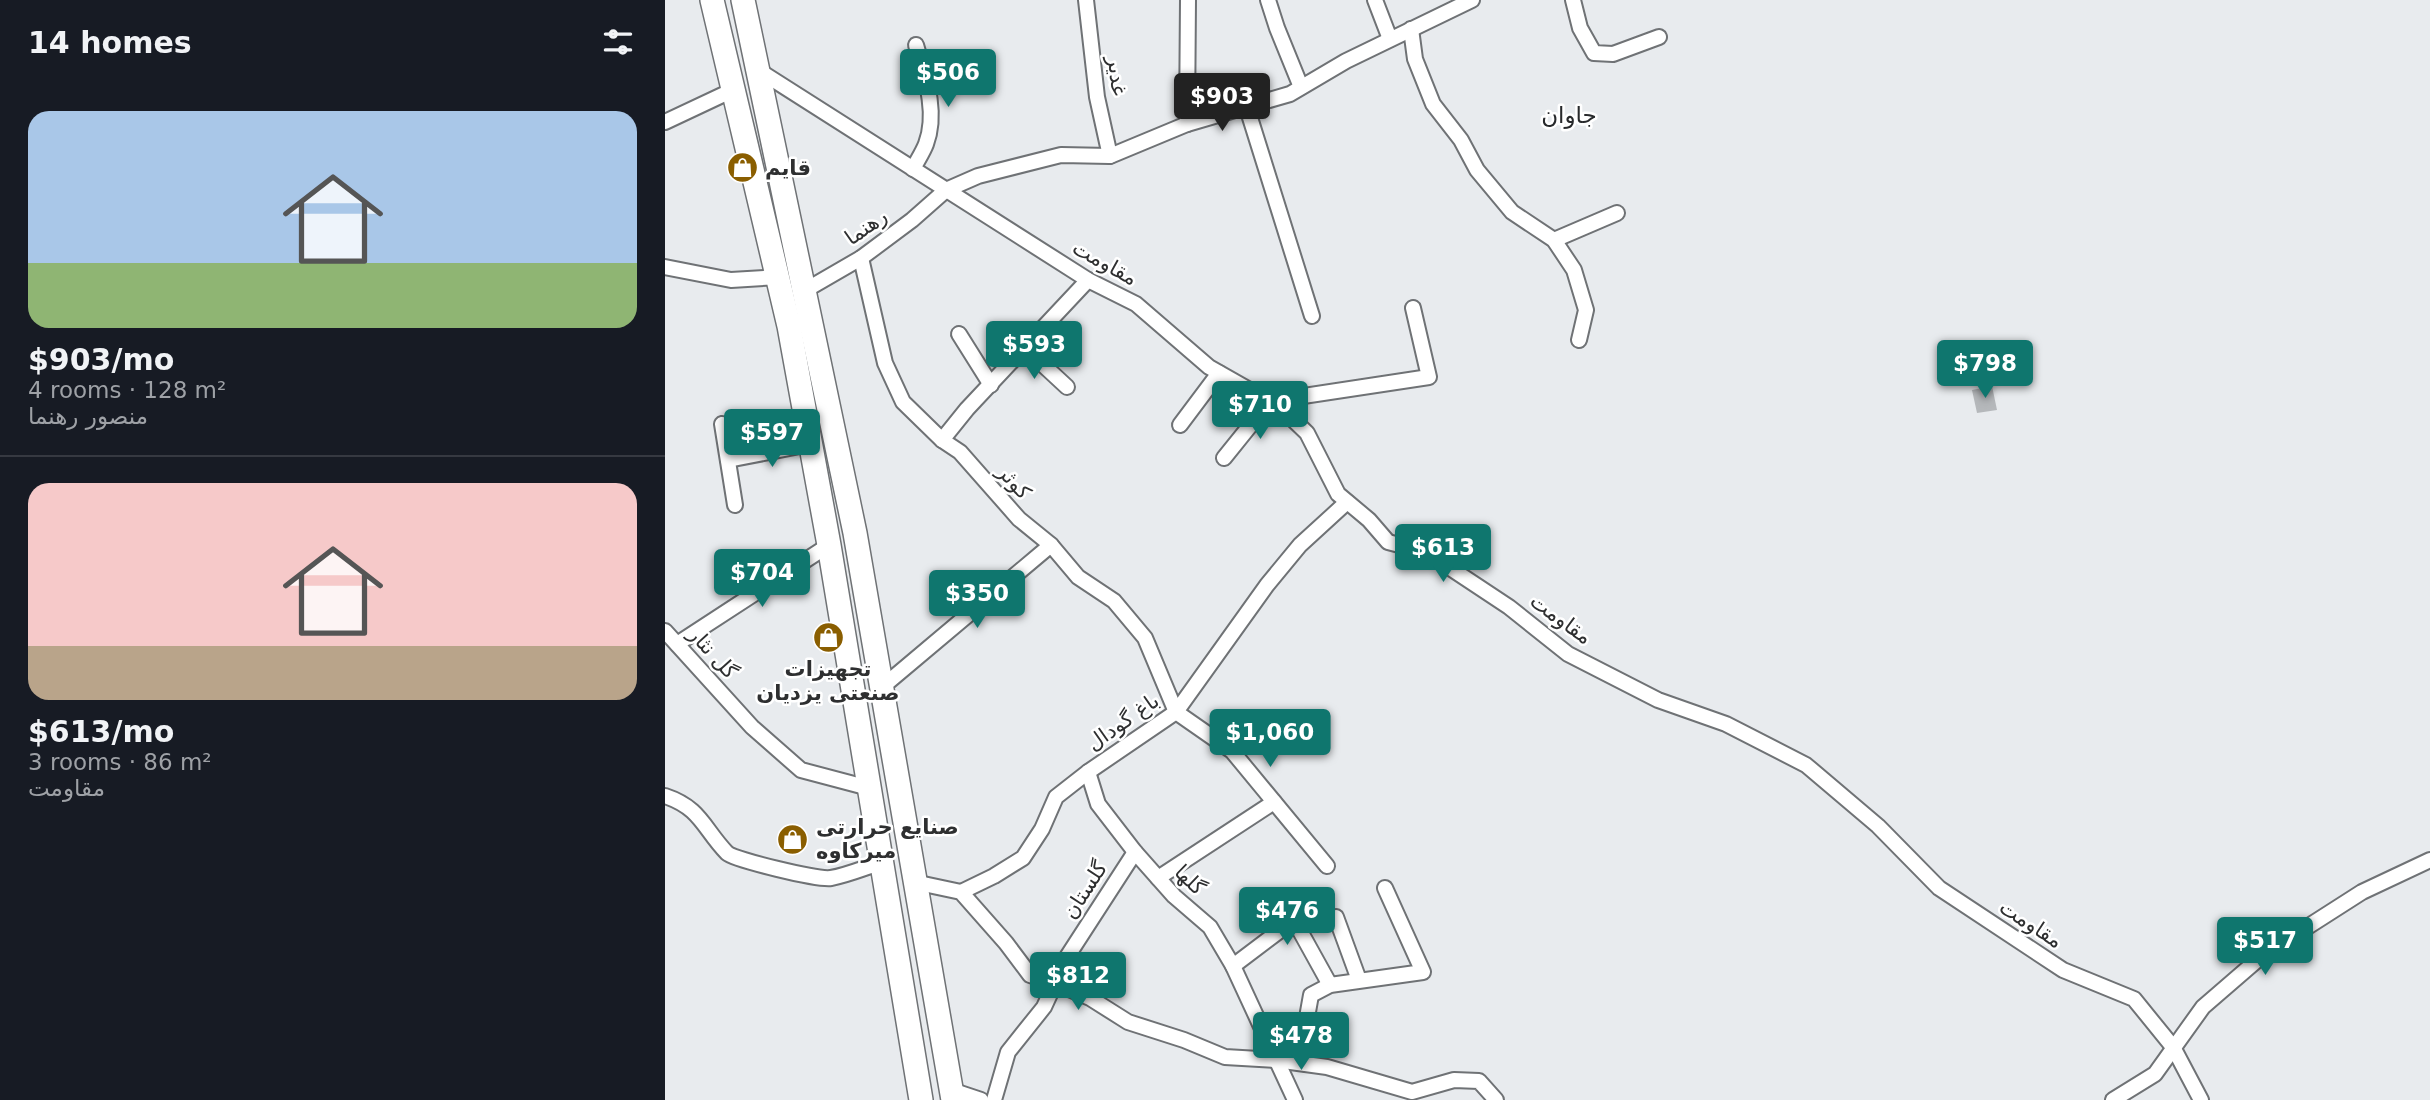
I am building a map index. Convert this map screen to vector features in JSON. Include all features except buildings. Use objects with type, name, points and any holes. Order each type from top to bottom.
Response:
[{"type":"main road","points":[[712,0],[789,326],[829,545],[921,1100]]},
{"type":"main road","points":[[743,0],[856,533],[952,1095]]},
{"type":"main road","points":[[789,326],[797,335],[804,355],[823,438],[835,435]]},
{"type":"main road","points":[[821,502],[838,500],[864,623],[872,636]]},
{"type":"street","name":"غدیر","points":[[1086,0],[1097,97],[1110,156]]},
{"type":"street","points":[[1187,124],[1188,0]]},
{"type":"street","points":[[1268,0],[1301,87]]},
{"type":"street","points":[[1375,0],[1390,39]]},
{"type":"street","points":[[1110,156],[1187,124],[1290,94],[1390,39],[1472,0]]},
{"type":"street","points":[[1573,0],[1580,27],[1594,53],[1613,54],[1659,37]]},
{"type":"street","points":[[1411,29],[1415,59],[1433,104],[1461,140],[1477,170],[1512,212],[1554,240],[1574,270],[1585,310],[1579,340]]},
{"type":"street","points":[[913,169],[926,143],[932,118],[916,45]]},
{"type":"street","name":"مقاومت","points":[[758,70],[1088,280],[1136,304],[1209,367],[1281,408],[1307,433],[1338,494],[1388,542],[1426,552],[1509,607],[1569,654],[1658,700],[1726,724],[1806,765],[1878,826],[1938,888],[2063,970],[2134,999],[2173,1047],[2201,1100]]},
{"type":"street","points":[[665,122],[733,90]]},
{"type":"street","points":[[1247,108],[1312,316]]},
{"type":"street","name":"رهنما","points":[[804,291],[861,258],[912,220],[946,190],[978,176],[1061,155],[1110,156]]},
{"type":"street","points":[[1554,240],[1617,213]]},
{"type":"street","name":"کوثر","points":[[861,258],[885,363],[903,402],[942,440],[960,452],[1019,519],[1051,545],[1079,577],[1114,601],[1146,638],[1176,712]]},
{"type":"street","points":[[665,267],[731,280],[778,277]]},
{"type":"street","points":[[942,440],[1088,280]]},
{"type":"street","points":[[1224,458],[1270,401],[1429,377],[1413,308]]},
{"type":"street","points":[[959,334],[991,385]]},
{"type":"street","points":[[1026,349],[1067,387]]},
{"type":"street","points":[[1180,425],[1219,373]]},
{"type":"street","points":[[722,424],[735,505]]},
{"type":"street","points":[[728,460],[810,444]]},
{"type":"street","name":"باغ گودال","points":[[961,892],[1023,858],[1042,829],[1056,797],[1176,712],[1267,585],[1300,545],[1347,502]]},
{"type":"street","points":[[677,644],[829,545]]},
{"type":"street","points":[[881,688],[1051,545]]},
{"type":"street","name":"گل نثار","points":[[665,631],[752,727],[801,770],[869,788]]},
{"type":"street","points":[[1176,712],[1232,751],[1327,866]]},
{"type":"street","name":"گلها","points":[[1088,772],[1098,804],[1135,852],[1174,896],[1210,927],[1233,966],[1294,1100]]},
{"type":"street","points":[[665,796],[683,802],[698,815],[730,855],[796,873],[829,878],[883,862]]},
{"type":"street","points":[[1158,878],[1273,802]]},
{"type":"street","name":"گلستان","points":[[994,1100],[1008,1052],[1044,1007],[1067,957],[1135,852]]},
{"type":"street","points":[[2113,1100],[2155,1074],[2203,1007],[2262,956],[2362,892],[2430,860]]},
{"type":"street","points":[[915,882],[961,892],[1030,975],[1090,998],[1128,1022],[1184,1040],[1224,1058],[1276,1060],[1327,1067],[1412,1092],[1454,1080],[1479,1081],[1496,1100]]},
{"type":"street","points":[[1306,1064],[1306,1023],[1311,995],[1330,985],[1423,972],[1385,888]]},
{"type":"street","points":[[1336,917],[1359,980]]},
{"type":"street","points":[[1233,966],[1294,920],[1330,985]]},
{"type":"street","points":[[952,1095],[981,1100]]},
{"type":"place","name":"قایم","points":[[742,168]]},
{"type":"place","name":"تجهیزات صنعتی یزدیان","points":[[828,637]]},
{"type":"place","name":"صنایع حرارتی میرکاوه","points":[[793,839]]},
{"type":"district","name":"جاوان","points":[[1569,115]]}]
